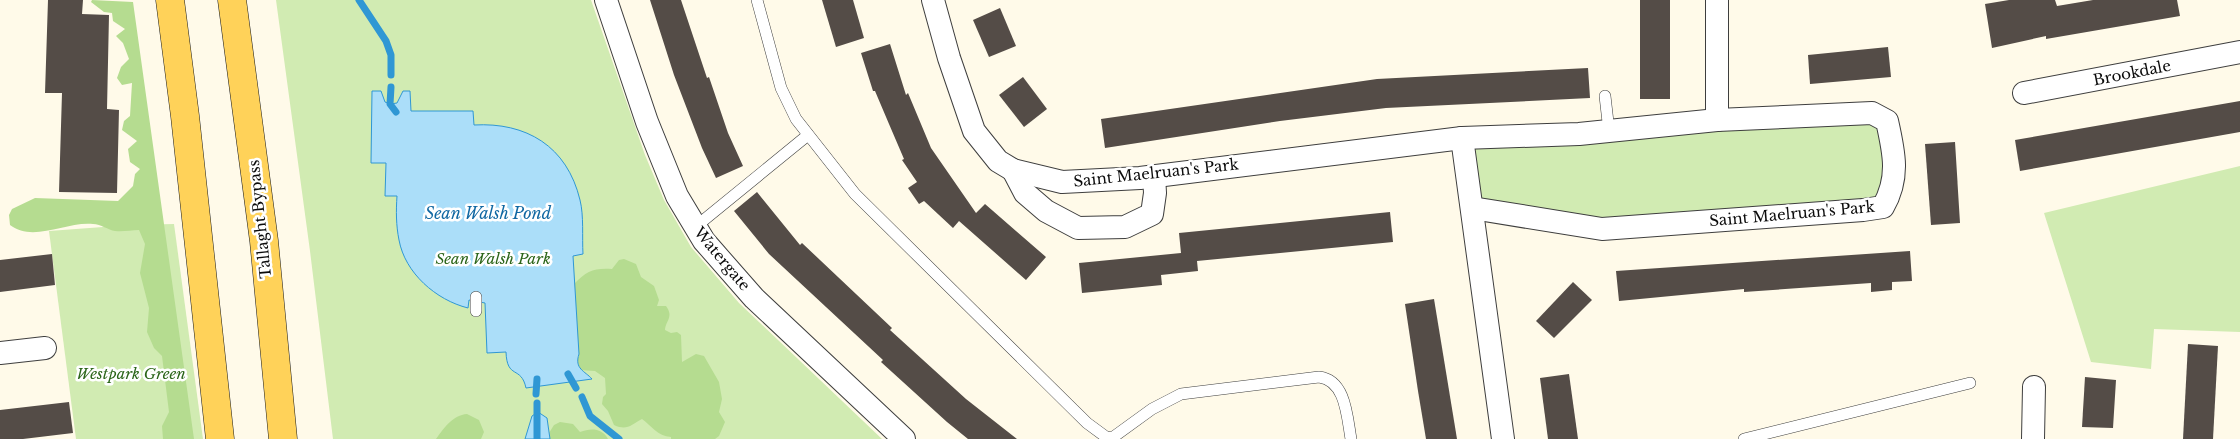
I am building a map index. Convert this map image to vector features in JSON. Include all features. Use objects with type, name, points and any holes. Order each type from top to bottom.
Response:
[{"type":"main road","name":"Tallaght Bypass","points":[[232,0],[264,241],[283,439]]},
{"type":"main road","points":[[169,3],[185,116],[220,439]]},
{"type":"street","name":"Watergate","points":[[606,0],[647,122],[677,196],[694,228],[716,257],[754,298],[904,439]]},
{"type":"street","name":"Saint Maelruan's Park","points":[[933,0],[974,131],[998,161],[1013,170],[1062,182],[1154,176],[1462,138],[1579,134],[1717,120],[1872,113],[1887,121],[1894,153],[1892,191],[1883,207],[1602,229],[1472,208]]},
{"type":"street","points":[[1716,0],[1717,120]]},
{"type":"street","name":"Brookdale","points":[[2024,93],[2240,52]]},
{"type":"street","points":[[1462,138],[1503,439]]},
{"type":"street","points":[[1013,170],[1025,193],[1046,211],[1078,228],[1124,227],[1152,214],[1156,193],[1154,176]]},
{"type":"street","points":[[0,353],[46,348]]},
{"type":"street","points":[[2033,439],[2034,387]]},
{"type":"lane","points":[[757,0],[782,88],[796,119],[808,135],[855,194],[1087,423],[1106,437],[1112,438],[1152,409],[1182,394],[1318,377],[1328,378],[1336,385],[1346,407],[1352,439]]},
{"type":"lane","points":[[1605,96],[1609,132]]},
{"type":"lane","points":[[694,228],[808,135]]},
{"type":"lane","points":[[476,297],[476,311]]},
{"type":"lane","points":[[1744,439],[1970,383]]},
{"type":"green space","points":[[92,0],[133,2],[194,439],[163,439],[162,426],[169,412],[162,356],[154,348],[147,332],[149,308],[140,273],[145,244],[139,230],[115,231],[96,224],[83,224],[40,232],[29,232],[19,230],[10,225],[9,215],[12,209],[35,198],[118,201],[133,186],[135,174],[140,169],[130,162],[128,149],[137,141],[122,130],[124,121],[130,116],[132,83],[122,85],[117,78],[121,67],[129,59],[123,43],[116,36],[125,29],[113,21],[112,13],[104,12],[91,2]]},
{"type":"green space","name":"Sean Walsh Park","points":[[276,0],[591,0],[645,155],[664,200],[691,247],[739,303],[882,439],[333,439]]},
{"type":"green space","points":[[1887,121],[1883,207],[1602,229],[1472,208],[1462,138]]},
{"type":"green space","points":[[2240,166],[2240,332],[2154,329],[2151,369],[2091,362],[2044,213]]},
{"type":"green space","name":"Westpark Green","points":[[174,224],[203,439],[76,439],[49,231]]},
{"type":"green space","points":[[624,259],[636,264],[641,277],[654,286],[659,300],[657,306],[666,306],[669,316],[665,330],[671,333],[677,332],[681,335],[682,362],[696,354],[704,356],[719,382],[722,399],[719,412],[725,422],[719,436],[715,439],[671,439],[671,437],[658,433],[642,419],[626,427],[614,425],[608,411],[602,404],[603,397],[606,394],[605,378],[595,371],[580,370],[577,364],[579,354],[574,284],[591,271],[612,269],[619,260]]},
{"type":"green space","points":[[467,414],[479,420],[484,432],[481,439],[436,439],[453,419]]},
{"type":"green space","points":[[560,422],[573,424],[580,432],[588,430],[599,431],[606,435],[608,439],[550,439],[549,433],[554,425]]},
{"type":"water","name":"Sean Walsh Pond","points":[[372,91],[381,91],[385,102],[390,104],[397,103],[403,91],[410,91],[411,111],[473,111],[474,125],[493,125],[527,133],[542,141],[565,165],[574,181],[582,213],[583,254],[573,256],[578,363],[581,369],[592,379],[526,388],[521,377],[511,370],[506,352],[487,353],[485,303],[469,300],[468,308],[456,304],[434,292],[415,274],[402,252],[399,240],[396,218],[397,196],[385,196],[386,163],[371,163]]},
{"type":"water","points":[[538,412],[547,418],[550,439],[525,439],[532,416]]},
{"type":"building","points":[[48,0],[83,0],[82,14],[109,15],[107,109],[119,110],[117,193],[59,192],[62,93],[45,93]]},
{"type":"building","points":[[650,0],[681,0],[707,78],[709,77],[728,133],[743,166],[716,178],[702,148],[674,75]]},
{"type":"building","points":[[822,0],[853,0],[864,38],[836,47]]},
{"type":"building","points":[[1640,0],[1670,0],[1670,99],[1640,99]]},
{"type":"building","points":[[2009,0],[2055,0],[2057,6],[2093,0],[2177,0],[2180,16],[2046,39],[2046,36],[1992,48],[1985,4]]},
{"type":"building","points":[[1000,8],[1016,46],[989,57],[973,20]]},
{"type":"building","points":[[890,44],[906,95],[908,93],[931,148],[976,213],[985,204],[1046,257],[1026,280],[959,221],[953,228],[924,201],[919,204],[908,188],[917,182],[902,160],[904,159],[875,91],[873,91],[861,53]]},
{"type":"building","points":[[1888,47],[1891,77],[1810,84],[1808,55]]},
{"type":"building","points":[[1588,68],[1590,98],[1386,108],[1280,121],[1105,148],[1101,119],[1377,79]]},
{"type":"building","points":[[1023,77],[1047,109],[1024,127],[999,95]]},
{"type":"building","points":[[2240,101],[2240,132],[2020,171],[2015,140]]},
{"type":"building","points":[[1955,142],[1960,223],[1931,225],[1925,144]]},
{"type":"building","points":[[757,192],[800,245],[802,243],[892,328],[890,330],[966,399],[1017,439],[968,439],[881,362],[883,360],[769,254],[734,211]]},
{"type":"building","points":[[1390,212],[1393,242],[1197,261],[1198,271],[1161,275],[1162,285],[1082,293],[1079,263],[1181,253],[1179,233]]},
{"type":"building","points":[[1910,251],[1912,281],[1892,282],[1892,290],[1871,292],[1871,283],[1744,292],[1744,289],[1619,301],[1616,271]]},
{"type":"building","points":[[52,254],[55,285],[0,292],[0,260]]},
{"type":"building","points":[[1573,282],[1592,300],[1554,338],[1536,321]]},
{"type":"building","points":[[1434,299],[1457,439],[1426,439],[1418,391],[1405,304]]},
{"type":"building","points":[[2188,344],[2218,346],[2213,439],[2183,439]]},
{"type":"building","points":[[1569,374],[1578,439],[1548,439],[1540,378]]},
{"type":"building","points":[[2085,377],[2116,380],[2113,428],[2082,427]]},
{"type":"building","points":[[69,402],[73,433],[23,439],[0,439],[0,410]]},
{"type":"waterway","points":[[359,0],[386,41],[391,55],[391,75]]},
{"type":"waterway","points":[[391,87],[390,104],[396,112]]},
{"type":"waterway","points":[[568,374],[576,388]]},
{"type":"waterway","points":[[536,394],[537,379]]},
{"type":"waterway","points":[[582,397],[590,416],[619,439]]},
{"type":"waterway","points":[[537,403],[537,439]]}]
